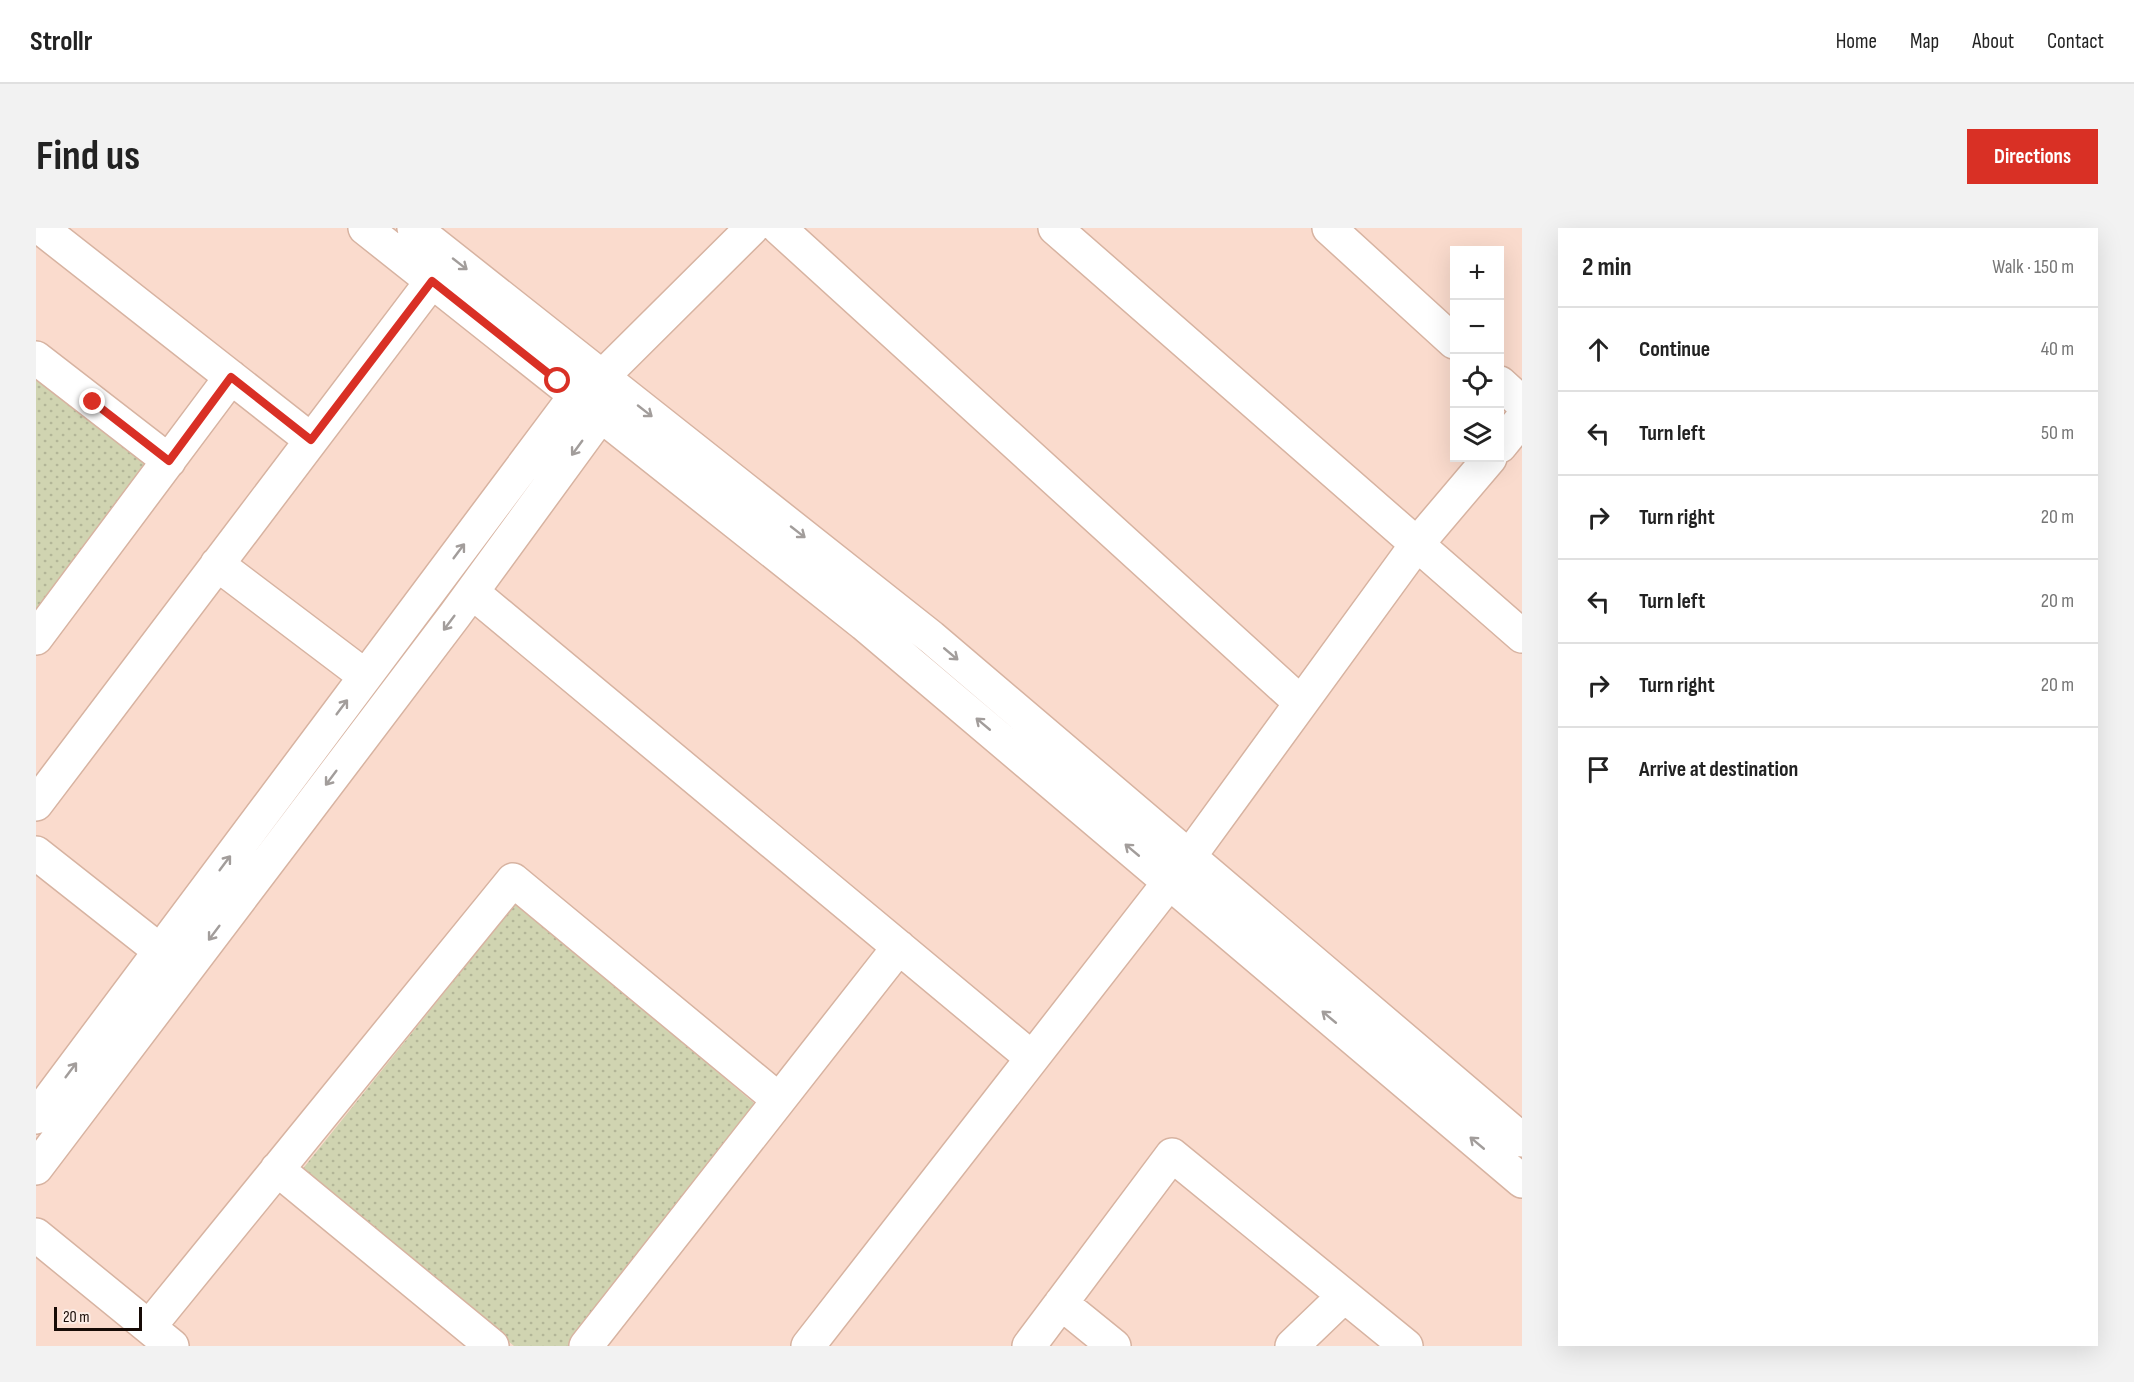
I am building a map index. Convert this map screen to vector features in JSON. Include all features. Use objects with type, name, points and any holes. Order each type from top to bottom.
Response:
[{"type":"street","points":[[41,228],[311,440]]},
{"type":"street","points":[[365,228],[432,281],[589,386],[931,637],[1179,869],[1522,1180]]},
{"type":"street","points":[[414,228],[589,386],[601,415],[1522,1140]]},
{"type":"street","points":[[36,1117],[365,676],[589,386],[752,228]]},
{"type":"street","points":[[779,228],[1301,703]]},
{"type":"street","points":[[1056,228],[1522,636]]},
{"type":"street","points":[[1329,228],[1450,337]]},
{"type":"street","points":[[36,804],[432,281]]},
{"type":"street","points":[[36,358],[169,461]]},
{"type":"street","points":[[36,638],[231,377]]},
{"type":"street","points":[[1504,387],[1522,403]]},
{"type":"street","points":[[36,1168],[472,592],[601,415]]},
{"type":"street","points":[[1504,441],[1522,419]]},
{"type":"street","points":[[808,1346],[1179,869],[1417,544],[1487,462]]},
{"type":"street","points":[[217,564],[365,676]]},
{"type":"street","points":[[472,592],[1032,1058]]},
{"type":"street","points":[[36,853],[185,971]]},
{"type":"street","points":[[36,1235],[160,1337],[277,1169],[513,880],[779,1100]]},
{"type":"street","points":[[586,1346],[898,947]]},
{"type":"street","points":[[1029,1346],[1172,1155],[1406,1346]]},
{"type":"street","points":[[277,1169],[492,1346]]},
{"type":"street","points":[[1292,1346],[1344,1296]]},
{"type":"street","points":[[1061,1303],[1114,1346]]},
{"type":"green space","points":[[36,371],[152,460],[36,612]]},
{"type":"green space","points":[[517,902],[755,1104],[569,1346],[514,1346],[301,1171]]},
{"type":"route","points":[[93,402],[169,461],[231,377],[311,440],[432,281],[558,381]]}]
